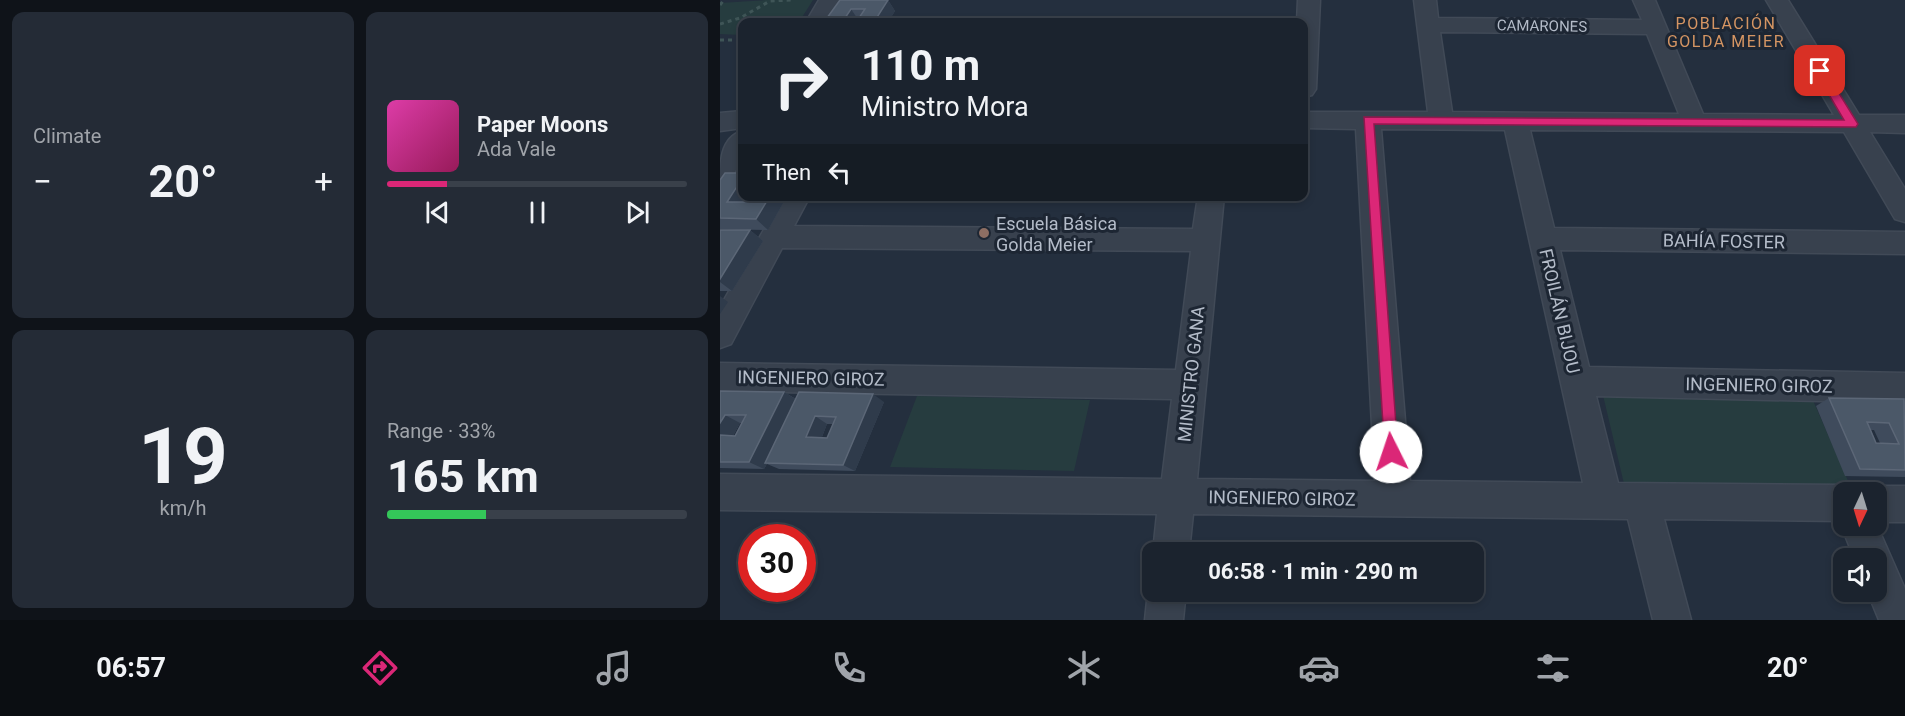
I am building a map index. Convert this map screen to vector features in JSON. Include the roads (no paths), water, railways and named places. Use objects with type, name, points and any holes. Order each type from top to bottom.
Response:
[{"type":"street","points":[[819,18],[830,0]]},
{"type":"street","points":[[1308,18],[1309,0]]},
{"type":"street","points":[[1425,0],[1441,121]]},
{"type":"street","points":[[1644,0],[1695,123]]},
{"type":"street","points":[[1777,0],[1905,212]]},
{"type":"street","name":"CAMARONES","points":[[1428,25],[1656,27]]},
{"type":"street","points":[[720,122],[738,120]]},
{"type":"street","points":[[1308,120],[1905,124]]},
{"type":"street","points":[[1368,120],[1394,499]]},
{"type":"street","name":"FROILÁN BIJOU","points":[[1515,121],[1605,501]]},
{"type":"street","points":[[720,174],[738,146]]},
{"type":"street","points":[[720,335],[794,201]]},
{"type":"street","name":"MINISTRO GANA","points":[[1172,542],[1210,201]]},
{"type":"street","points":[[775,237],[1206,240]]},
{"type":"street","name":"BAHÍA FOSTER","points":[[1543,239],[1905,243]]},
{"type":"street","name":"INGENIERO GIROZ","points":[[720,376],[1190,385]]},
{"type":"street","name":"INGENIERO GIROZ","points":[[1577,381],[1905,388]]},
{"type":"street","name":"INGENIERO GIROZ","points":[[720,492],[1833,503]]},
{"type":"street","points":[[1642,502],[1672,620]]},
{"type":"street","points":[[1887,504],[1905,504]]},
{"type":"street","points":[[1887,592],[1899,620]]},
{"type":"street","points":[[1164,620],[1166,602]]},
{"type":"place","name":"Escuela Básica Golda Meier","points":[[984,233]]},
{"type":"district","name":"POBLACIÓN GOLDA MEIER","points":[[1726,32]]}]
